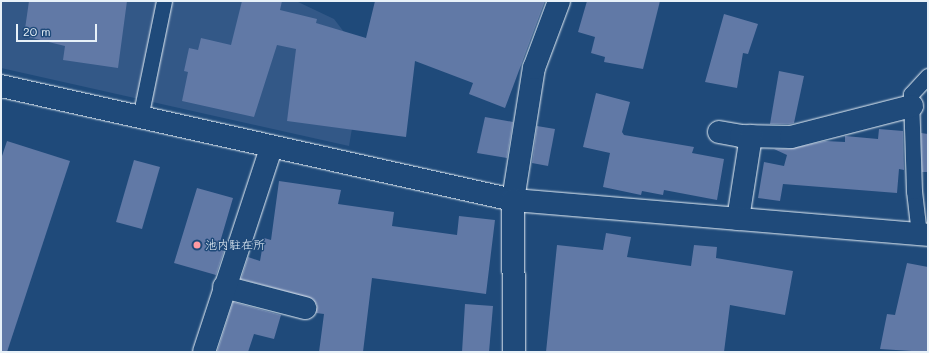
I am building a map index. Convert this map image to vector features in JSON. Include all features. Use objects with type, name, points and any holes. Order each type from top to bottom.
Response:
[{"type":"street","points":[[514,352],[513,200],[534,68],[559,1]]},
{"type":"street","points":[[1,86],[272,148],[513,200],[923,234]]},
{"type":"street","points":[[719,132],[751,136],[791,137],[912,106]]},
{"type":"street","points":[[738,219],[751,136]]},
{"type":"street","points":[[204,352],[224,287],[272,148]]},
{"type":"street","points":[[224,287],[305,308]]},
{"type":"lane","points":[[140,118],[164,1]]},
{"type":"lane","points":[[923,234],[914,191],[911,94],[928,76]]},
{"type":"shaded area","points":[[1,1],[296,1],[334,19],[364,58],[349,146],[1,68]]},
{"type":"building","points":[[29,1],[127,1],[118,68],[63,60],[65,46],[24,36]]},
{"type":"building","points":[[242,1],[282,1],[280,10],[317,19],[316,23],[366,38],[375,1],[545,1],[505,108],[469,94],[473,83],[415,61],[406,137],[287,121],[296,49],[277,45],[254,117],[182,101],[188,72],[184,71],[189,48],[198,50],[201,38],[231,45]]},
{"type":"building","points":[[587,1],[660,1],[643,69],[604,62],[605,57],[591,53],[595,37],[578,32]]},
{"type":"building","points":[[724,14],[758,24],[748,54],[743,53],[737,88],[705,82]]},
{"type":"building","points":[[779,71],[804,76],[794,123],[790,124],[770,124]]},
{"type":"building","points":[[596,93],[630,102],[622,132],[624,135],[694,147],[692,153],[724,159],[717,200],[664,190],[663,195],[642,191],[641,195],[603,187],[610,153],[583,147]]},
{"type":"building","points":[[485,117],[513,122],[507,158],[477,153]]},
{"type":"building","points":[[537,126],[555,129],[548,166],[532,163]]},
{"type":"building","points":[[879,129],[903,131],[904,170],[899,169],[897,193],[783,184],[780,201],[758,198],[764,162],[784,166],[787,155],[774,149],[789,149],[825,141],[845,142],[845,136],[878,139]]},
{"type":"building","points":[[921,133],[928,134],[928,172],[922,172]]},
{"type":"building","points":[[7,141],[70,161],[7,352],[1,352],[1,159]]},
{"type":"building","points":[[134,160],[160,167],[142,229],[116,222]]},
{"type":"building","points":[[279,181],[341,190],[338,204],[394,212],[392,226],[457,235],[459,216],[495,220],[486,294],[372,278],[363,352],[319,352],[324,314],[316,313],[317,305],[313,299],[241,279],[248,257],[260,261],[264,238],[271,240]]},
{"type":"building","name":"池内駐在所","points":[[197,188],[233,198],[218,249],[224,251],[216,275],[174,263]]},
{"type":"building","points":[[606,233],[631,237],[627,257],[691,266],[694,245],[717,247],[716,258],[793,271],[785,315],[730,305],[724,352],[546,352],[557,245],[603,250]]},
{"type":"building","points":[[907,263],[928,267],[928,352],[880,349],[887,314],[895,315]]},
{"type":"building","points":[[233,302],[281,315],[274,339],[254,334],[248,352],[217,352]]},
{"type":"building","points":[[465,304],[493,306],[489,352],[462,352]]},
{"type":"place","name":"池内駐在所","points":[[197,245]]}]
